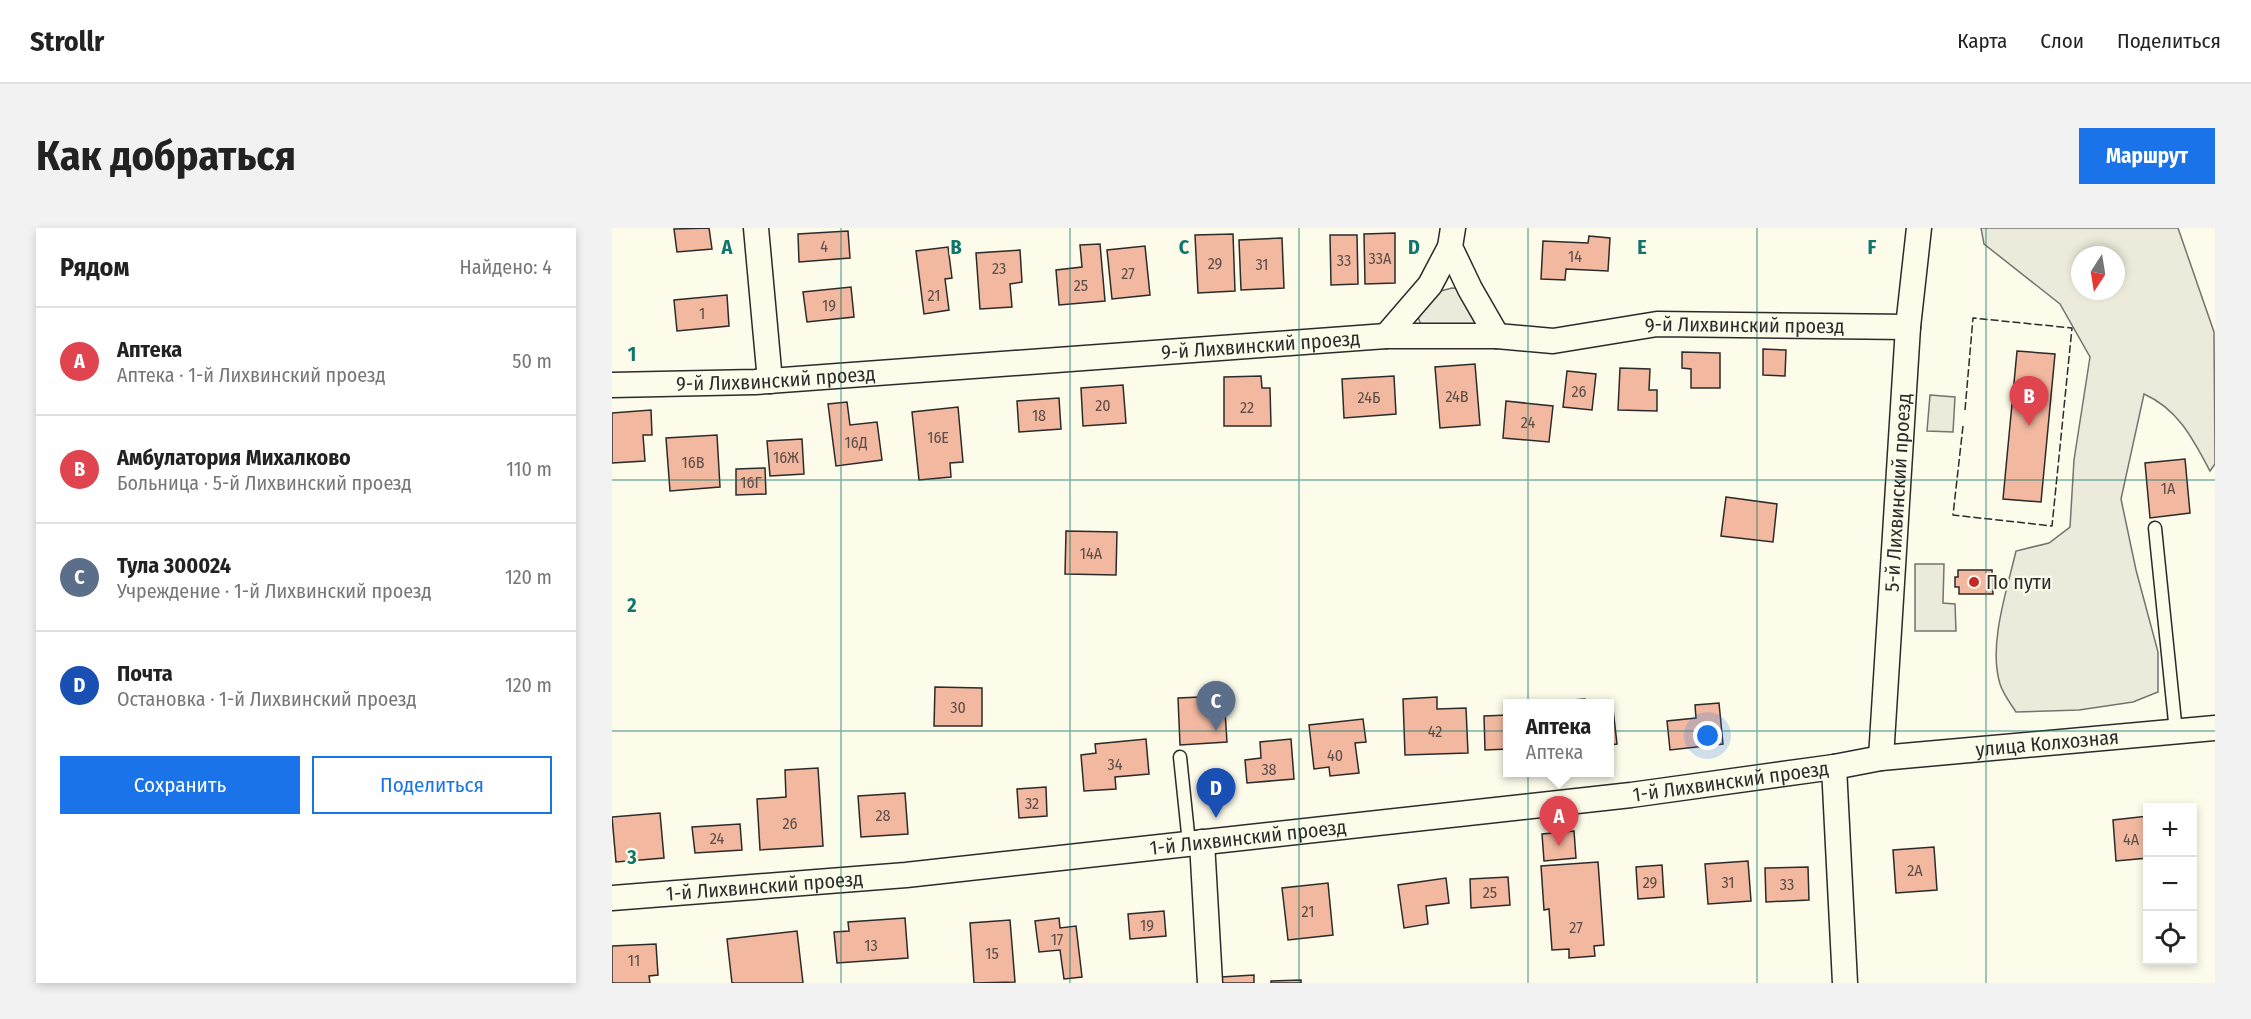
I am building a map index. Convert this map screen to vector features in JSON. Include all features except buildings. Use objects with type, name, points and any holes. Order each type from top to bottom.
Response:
[{"type":"street","points":[[756,228],[770,381]]},
{"type":"street","name":"5-й Лихвинский проезд","points":[[1881,758],[1908,327],[1918,228]]},
{"type":"street","points":[[1452,237],[1470,289],[1497,336]]},
{"type":"street","points":[[1386,336],[1430,285],[1452,237]]},
{"type":"street","name":"9-й Лихвинский проезд","points":[[612,385],[770,381],[1386,336],[1497,336],[1553,341],[1657,324],[1908,327]]},
{"type":"street","name":"улица Колхозная","points":[[1881,758],[2215,728]]},
{"type":"street","name":"1-й Лихвинский проезд","points":[[612,898],[906,874],[1631,795],[1834,767],[1881,758]]},
{"type":"street","points":[[1834,767],[1845,983]]},
{"type":"street","points":[[1196,842],[1210,983]]},
{"type":"lane","points":[[2155,528],[2176,732]]},
{"type":"lane","points":[[1180,757],[1196,842]]},
{"type":"shaded area","points":[[1981,228],[2178,228],[2214,332],[2215,464],[2210,471],[2183,426],[2166,408],[2144,394],[2121,499],[2136,570],[2158,652],[2158,692],[2133,702],[2079,710],[2016,712],[2000,684],[1997,669],[1997,635],[2000,618],[2016,551],[2049,543],[2070,527],[2074,460],[2090,357],[2060,304],[1984,244]]},
{"type":"shaded area","points":[[1452,288],[1460,289],[1478,322],[1476,325],[1421,325],[1418,317],[1433,293]]},
{"type":"shaded area","points":[[1930,395],[1955,397],[1953,432],[1927,431]]},
{"type":"shaded area","points":[[1915,564],[1944,564],[1943,603],[1955,604],[1956,631],[1915,631]]},
{"type":"fence","points":[[1963,426],[1953,515],[2052,526],[2072,328],[1973,318],[1965,410]]},
{"type":"place","name":"Амбулатория Михалково","points":[[2029,426]]},
{"type":"place","name":"По пути","points":[[1974,582]]},
{"type":"place","name":"Тула 300024","points":[[1216,731]]},
{"type":"place","name":"Почта","points":[[1216,818]]},
{"type":"place","name":"Аптека","points":[[1559,846]]}]
